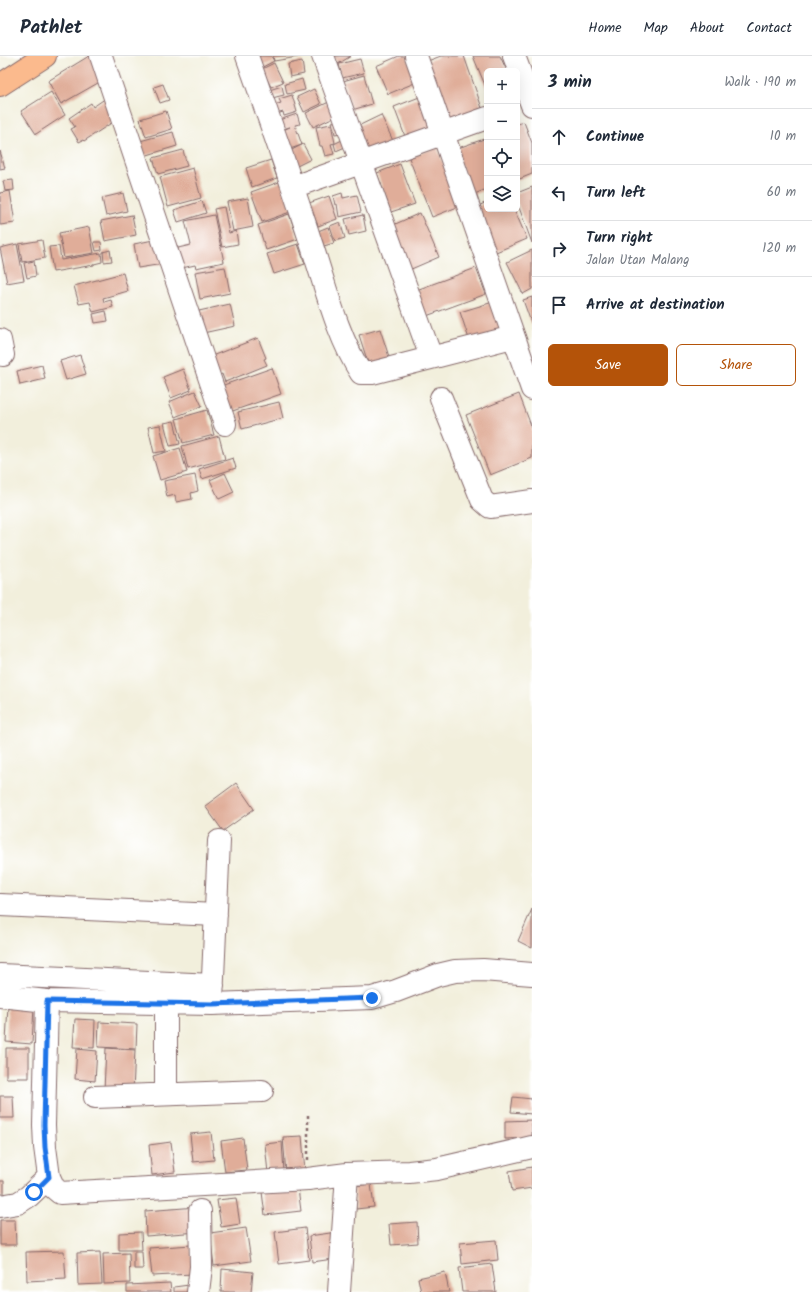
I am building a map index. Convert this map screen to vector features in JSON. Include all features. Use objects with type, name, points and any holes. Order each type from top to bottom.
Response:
[{"type":"main road","points":[[0,85],[45,56]]},
{"type":"street","points":[[101,56],[224,424]]},
{"type":"street","points":[[247,56],[293,187],[336,320],[352,360],[361,373],[372,373],[513,337]]},
{"type":"street","points":[[323,56],[431,357]]},
{"type":"street","points":[[416,56],[532,389]]},
{"type":"street","points":[[514,56],[528,104]]},
{"type":"street","points":[[293,187],[484,119]]},
{"type":"street","points":[[441,398],[482,500],[490,506],[532,501]]},
{"type":"street","points":[[212,994],[219,841]]},
{"type":"street","points":[[0,905],[216,915]]},
{"type":"street","points":[[0,975],[212,994],[372,998],[396,991],[438,975],[455,971],[483,970],[532,974]]},
{"type":"street","points":[[0,996],[47,1001],[166,1003],[212,994]]},
{"type":"street","points":[[47,1001],[44,1125],[45,1147],[49,1177],[54,1188],[60,1193],[308,1179],[347,1174],[409,1172],[437,1169],[532,1147]]},
{"type":"street","points":[[166,1003],[166,1094]]},
{"type":"street","points":[[95,1096],[262,1091]]},
{"type":"street","points":[[339,1292],[347,1174]]},
{"type":"street","points":[[0,1206],[18,1202],[29,1196],[49,1177]]},
{"type":"street","points":[[198,1292],[202,1267],[200,1211]]},
{"type":"path","points":[[308,1114],[308,1179]]},
{"type":"building","points":[[91,56],[105,79],[61,104],[48,81]]},
{"type":"building","points":[[255,56],[271,56],[274,61],[259,69]]},
{"type":"building","points":[[273,56],[298,56],[298,57],[274,61]]},
{"type":"building","points":[[333,56],[351,56],[338,64]]},
{"type":"building","points":[[399,56],[407,56],[417,82],[388,94],[376,66]]},
{"type":"building","points":[[441,56],[464,56],[482,108],[446,121],[425,62]]},
{"type":"building","points":[[473,56],[500,56],[506,68],[484,68],[484,83]]},
{"type":"building","points":[[360,59],[364,73],[342,78],[339,64]]},
{"type":"building","points":[[302,61],[304,74],[290,77],[288,64]]},
{"type":"building","points":[[274,63],[283,82],[271,87],[262,69]]},
{"type":"building","points":[[364,75],[372,104],[352,110],[343,81]]},
{"type":"building","points":[[302,79],[305,90],[287,94],[285,84]]},
{"type":"building","points":[[163,84],[169,100],[160,103],[154,87]]},
{"type":"building","points":[[282,86],[284,95],[268,99],[266,91]]},
{"type":"building","points":[[314,89],[321,104],[304,112],[297,97]]},
{"type":"building","points":[[51,92],[65,115],[36,134],[21,111]]},
{"type":"building","points":[[292,95],[297,112],[284,116],[283,112],[274,115],[271,106],[281,103],[279,99]]},
{"type":"building","points":[[422,96],[434,128],[406,139],[394,107]]},
{"type":"building","points":[[106,98],[119,118],[84,141],[79,142],[71,129],[75,127],[69,118],[91,103],[93,107]]},
{"type":"building","points":[[333,100],[340,114],[313,127],[306,113]]},
{"type":"building","points":[[166,111],[172,129],[146,137],[140,119]]},
{"type":"building","points":[[297,114],[300,124],[295,125],[302,145],[290,149],[283,130],[290,127],[279,130],[276,121]]},
{"type":"building","points":[[381,115],[395,145],[368,158],[354,128]]},
{"type":"building","points":[[345,120],[347,132],[335,134],[332,122]]},
{"type":"building","points":[[524,122],[532,143],[532,174],[520,179],[520,140],[520,123]]},
{"type":"building","points":[[331,124],[335,143],[331,144],[334,154],[325,156],[322,146],[320,146],[316,127]]},
{"type":"building","points":[[173,132],[177,146],[144,156],[140,141]]},
{"type":"building","points":[[484,139],[484,190],[472,195],[455,149]]},
{"type":"building","points":[[342,140],[345,147],[336,151],[334,144]]},
{"type":"building","points":[[303,144],[311,159],[297,166],[290,151]]},
{"type":"building","points":[[437,147],[460,206],[432,217],[409,158]]},
{"type":"building","points":[[183,150],[187,166],[158,174],[153,158]]},
{"type":"building","points":[[0,151],[5,168],[0,169]]},
{"type":"building","points":[[271,160],[277,178],[252,187],[246,168]]},
{"type":"building","points":[[400,164],[415,204],[391,212],[377,173]]},
{"type":"building","points":[[193,168],[201,198],[168,207],[160,177]]},
{"type":"building","points":[[13,180],[14,190],[5,191],[3,181]]},
{"type":"building","points":[[282,181],[293,211],[262,222],[251,192]]},
{"type":"building","points":[[532,187],[532,243],[520,210],[520,192]]},
{"type":"building","points":[[10,191],[15,223],[0,225],[0,193]]},
{"type":"building","points":[[123,193],[127,211],[106,216],[102,198]]},
{"type":"building","points":[[342,193],[343,198],[357,195],[361,212],[339,217],[337,204],[335,205],[333,196]]},
{"type":"building","points":[[329,196],[337,219],[318,226],[309,203]]},
{"type":"building","points":[[248,198],[253,227],[233,231],[227,202]]},
{"type":"building","points":[[202,201],[206,213],[178,222],[174,210]]},
{"type":"building","points":[[484,203],[484,212],[515,212],[527,239],[496,252],[476,207]]},
{"type":"building","points":[[224,207],[229,233],[236,231],[238,244],[222,247],[214,209]]},
{"type":"building","points":[[420,213],[439,257],[409,270],[391,226]]},
{"type":"building","points":[[289,214],[298,239],[266,250],[258,225]]},
{"type":"building","points":[[132,215],[136,235],[105,241],[101,221]]},
{"type":"building","points":[[214,215],[224,262],[196,268],[195,265],[182,268],[178,248],[191,245],[185,221]]},
{"type":"building","points":[[363,215],[366,231],[349,235],[345,219]]},
{"type":"building","points":[[340,222],[345,238],[335,241],[330,226]]},
{"type":"building","points":[[89,227],[94,253],[64,258],[59,233]]},
{"type":"building","points":[[328,227],[334,243],[324,246],[318,231]]},
{"type":"building","points":[[158,239],[163,264],[138,268],[134,244]]},
{"type":"building","points":[[42,240],[45,258],[22,262],[19,244]]},
{"type":"building","points":[[94,242],[101,242],[102,250],[96,251]]},
{"type":"building","points":[[17,244],[24,280],[7,283],[0,248]]},
{"type":"building","points":[[298,244],[305,264],[274,274],[267,254]]},
{"type":"building","points":[[59,246],[61,260],[101,253],[102,262],[94,265],[53,272],[49,247]]},
{"type":"building","points":[[110,250],[112,261],[104,262],[103,252]]},
{"type":"building","points":[[532,250],[532,289],[523,294],[507,262]]},
{"type":"building","points":[[34,261],[36,276],[27,278],[24,263]]},
{"type":"building","points":[[225,267],[230,293],[200,299],[195,272]]},
{"type":"building","points":[[476,268],[486,294],[421,318],[411,292]]},
{"type":"building","points":[[123,273],[128,291],[103,298],[104,302],[111,300],[113,307],[93,312],[90,302],[79,304],[74,286]]},
{"type":"building","points":[[532,297],[532,325],[523,300]]},
{"type":"building","points":[[493,302],[503,335],[471,345],[460,312]]},
{"type":"building","points":[[230,304],[235,326],[203,333],[199,311]]},
{"type":"building","points":[[106,311],[108,321],[95,323],[93,314]]},
{"type":"building","points":[[380,329],[392,366],[371,372],[359,335]]},
{"type":"building","points":[[258,338],[266,358],[264,359],[267,365],[225,382],[222,374],[211,378],[204,359]]},
{"type":"building","points":[[80,355],[86,374],[66,380],[60,361]]},
{"type":"building","points":[[42,365],[45,379],[20,385],[17,371]]},
{"type":"building","points":[[272,368],[281,394],[227,413],[218,387]]},
{"type":"building","points":[[183,369],[191,390],[171,398],[163,377]]},
{"type":"building","points":[[195,391],[202,406],[175,417],[169,402]]},
{"type":"building","points":[[519,394],[532,428],[532,458],[490,475],[466,415]]},
{"type":"building","points":[[279,402],[283,418],[242,429],[238,412]]},
{"type":"building","points":[[207,410],[214,435],[183,443],[176,419]]},
{"type":"building","points":[[174,421],[180,444],[170,446],[164,423]]},
{"type":"building","points":[[160,425],[166,451],[154,453],[148,427]]},
{"type":"building","points":[[219,436],[225,459],[188,469],[182,446]]},
{"type":"building","points":[[180,448],[187,472],[160,480],[153,456]]},
{"type":"building","points":[[233,458],[236,468],[202,479],[199,469]]},
{"type":"building","points":[[225,473],[234,492],[219,499],[210,480]]},
{"type":"building","points":[[195,475],[198,491],[191,493],[192,499],[176,502],[175,495],[167,497],[164,481]]},
{"type":"building","points":[[236,783],[254,809],[223,831],[205,806]]},
{"type":"building","points":[[532,909],[532,948],[518,941]]},
{"type":"building","points":[[8,1005],[34,1006],[32,1044],[6,1042]]},
{"type":"building","points":[[75,1019],[95,1020],[94,1048],[73,1047]]},
{"type":"building","points":[[99,1022],[137,1024],[136,1049],[98,1047]]},
{"type":"building","points":[[6,1048],[29,1048],[29,1078],[6,1078]]},
{"type":"building","points":[[106,1048],[135,1050],[133,1092],[104,1090]]},
{"type":"building","points":[[77,1049],[97,1051],[95,1081],[75,1079]]},
{"type":"building","points":[[0,1096],[13,1096],[14,1118],[0,1118]]},
{"type":"building","points":[[513,1097],[532,1099],[532,1114],[511,1112]]},
{"type":"building","points":[[532,1120],[532,1138],[505,1139],[505,1121]]},
{"type":"building","points":[[211,1132],[214,1160],[193,1162],[190,1134]]},
{"type":"building","points":[[302,1136],[305,1172],[286,1174],[283,1137]]},
{"type":"building","points":[[243,1138],[247,1170],[225,1172],[221,1141]]},
{"type":"building","points":[[171,1142],[175,1172],[152,1175],[149,1145]]},
{"type":"building","points":[[282,1142],[284,1172],[268,1173],[265,1144]]},
{"type":"building","points":[[532,1167],[532,1188],[512,1191],[509,1171]]},
{"type":"building","points":[[0,1181],[4,1181],[4,1197],[0,1197]]},
{"type":"building","points":[[371,1184],[374,1207],[356,1209],[354,1186]]},
{"type":"building","points":[[298,1188],[301,1211],[265,1215],[262,1192]]},
{"type":"building","points":[[236,1198],[240,1224],[221,1227],[217,1200]]},
{"type":"building","points":[[197,1207],[198,1232],[146,1236],[145,1211]]},
{"type":"building","points":[[0,1220],[15,1220],[16,1245],[0,1245]]},
{"type":"building","points":[[417,1222],[418,1243],[391,1245],[389,1224]]},
{"type":"building","points":[[246,1228],[251,1261],[214,1266],[210,1233]]},
{"type":"building","points":[[305,1228],[309,1260],[279,1264],[275,1232]]},
{"type":"building","points":[[141,1232],[142,1250],[119,1250],[119,1233]]},
{"type":"building","points":[[337,1232],[340,1258],[312,1262],[309,1236]]},
{"type":"building","points":[[496,1240],[498,1260],[462,1264],[460,1243]]},
{"type":"building","points":[[191,1245],[193,1274],[152,1276],[149,1248]]},
{"type":"building","points":[[64,1251],[66,1279],[27,1281],[26,1252]]},
{"type":"building","points":[[100,1252],[102,1284],[78,1285],[77,1253]]},
{"type":"building","points":[[134,1252],[142,1252],[143,1269],[134,1269]]},
{"type":"building","points":[[129,1253],[130,1283],[104,1284],[103,1254]]},
{"type":"building","points":[[492,1264],[496,1292],[462,1292],[459,1268]]},
{"type":"building","points":[[222,1269],[253,1272],[251,1292],[221,1292]]},
{"type":"building","points":[[445,1272],[449,1292],[421,1292],[418,1278]]},
{"type":"building","points":[[170,1283],[171,1292],[127,1292],[127,1285]]},
{"type":"building","points":[[189,1285],[189,1292],[174,1292],[174,1287]]},
{"type":"route","points":[[34,1192],[39,1185],[46,1181],[49,1177],[44,1135],[47,1001],[212,1004],[372,998]]}]
